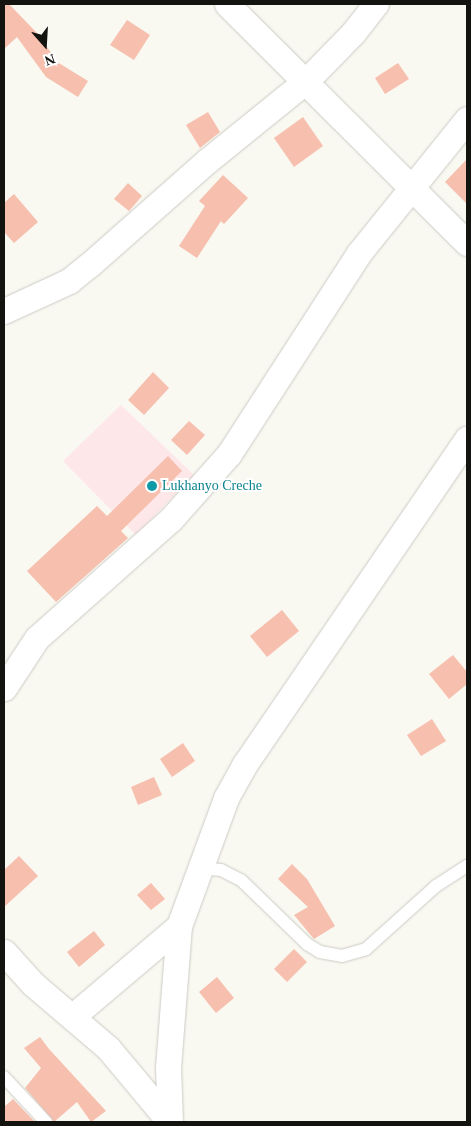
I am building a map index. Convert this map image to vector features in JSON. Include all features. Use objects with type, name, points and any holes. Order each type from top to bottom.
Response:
[{"type":"street","points":[[227,4],[307,80],[411,190],[467,242]]},
{"type":"street","points":[[4,311],[69,281],[90,265],[207,161],[307,80],[353,33],[376,4]]},
{"type":"street","points":[[4,688],[37,638],[171,519],[229,454],[359,253],[467,119]]},
{"type":"street","points":[[170,1122],[168,1068],[179,926],[198,868],[226,798],[245,764],[467,438]]},
{"type":"street","points":[[73,1016],[179,926]]},
{"type":"street","points":[[4,952],[33,984],[73,1016],[108,1048],[170,1122]]},
{"type":"lane","points":[[198,868],[220,870],[241,880],[307,944],[320,952],[342,956],[366,949],[436,886],[467,866]]},
{"type":"lane","points":[[4,1077],[46,1122]]},
{"type":"shaded area","points":[[121,405],[194,475],[136,535],[63,461]]},
{"type":"building","points":[[4,4],[9,4],[36,32],[52,54],[49,57],[88,81],[78,97],[46,77],[17,37],[4,49]]},
{"type":"building","points":[[127,20],[150,35],[134,60],[110,45]]},
{"type":"building","points":[[398,63],[409,79],[385,94],[375,78]]},
{"type":"building","points":[[208,112],[220,132],[200,148],[186,125]]},
{"type":"building","points":[[303,117],[323,146],[294,167],[274,138]]},
{"type":"building","points":[[467,159],[467,204],[445,182]]},
{"type":"building","points":[[223,175],[248,198],[224,224],[221,221],[197,258],[179,246],[205,206],[199,201]]},
{"type":"building","points":[[128,183],[142,196],[129,211],[114,199]]},
{"type":"building","points":[[14,194],[38,222],[14,243],[4,232],[4,203]]},
{"type":"building","points":[[153,372],[169,388],[144,415],[128,400]]},
{"type":"building","points":[[189,421],[205,435],[187,455],[171,440]]},
{"type":"building","points":[[168,456],[182,471],[121,531],[128,538],[56,602],[27,571],[97,506],[107,516]]},
{"type":"building","points":[[282,610],[299,631],[267,657],[250,636]]},
{"type":"building","points":[[453,655],[467,672],[467,684],[449,699],[429,674]]},
{"type":"building","points":[[432,719],[446,741],[421,756],[407,735]]},
{"type":"building","points":[[183,743],[195,761],[172,777],[160,759]]},
{"type":"building","points":[[154,777],[162,795],[138,805],[131,787]]},
{"type":"building","points":[[19,856],[38,876],[4,907],[4,870]]},
{"type":"building","points":[[292,864],[307,879],[335,926],[314,939],[294,915],[308,907],[278,879]]},
{"type":"building","points":[[151,883],[165,899],[151,910],[137,895]]},
{"type":"building","points":[[94,931],[105,945],[79,967],[67,952]]},
{"type":"building","points":[[294,949],[307,962],[287,982],[274,969]]},
{"type":"building","points":[[217,977],[234,998],[216,1013],[199,992]]},
{"type":"building","points":[[40,1037],[106,1111],[91,1122],[77,1102],[54,1122],[25,1088],[41,1068],[24,1048]]},
{"type":"building","points":[[13,1099],[35,1122],[4,1122],[4,1107]]},
{"type":"place","name":"Lukhanyo Creche","points":[[152,486]]}]
